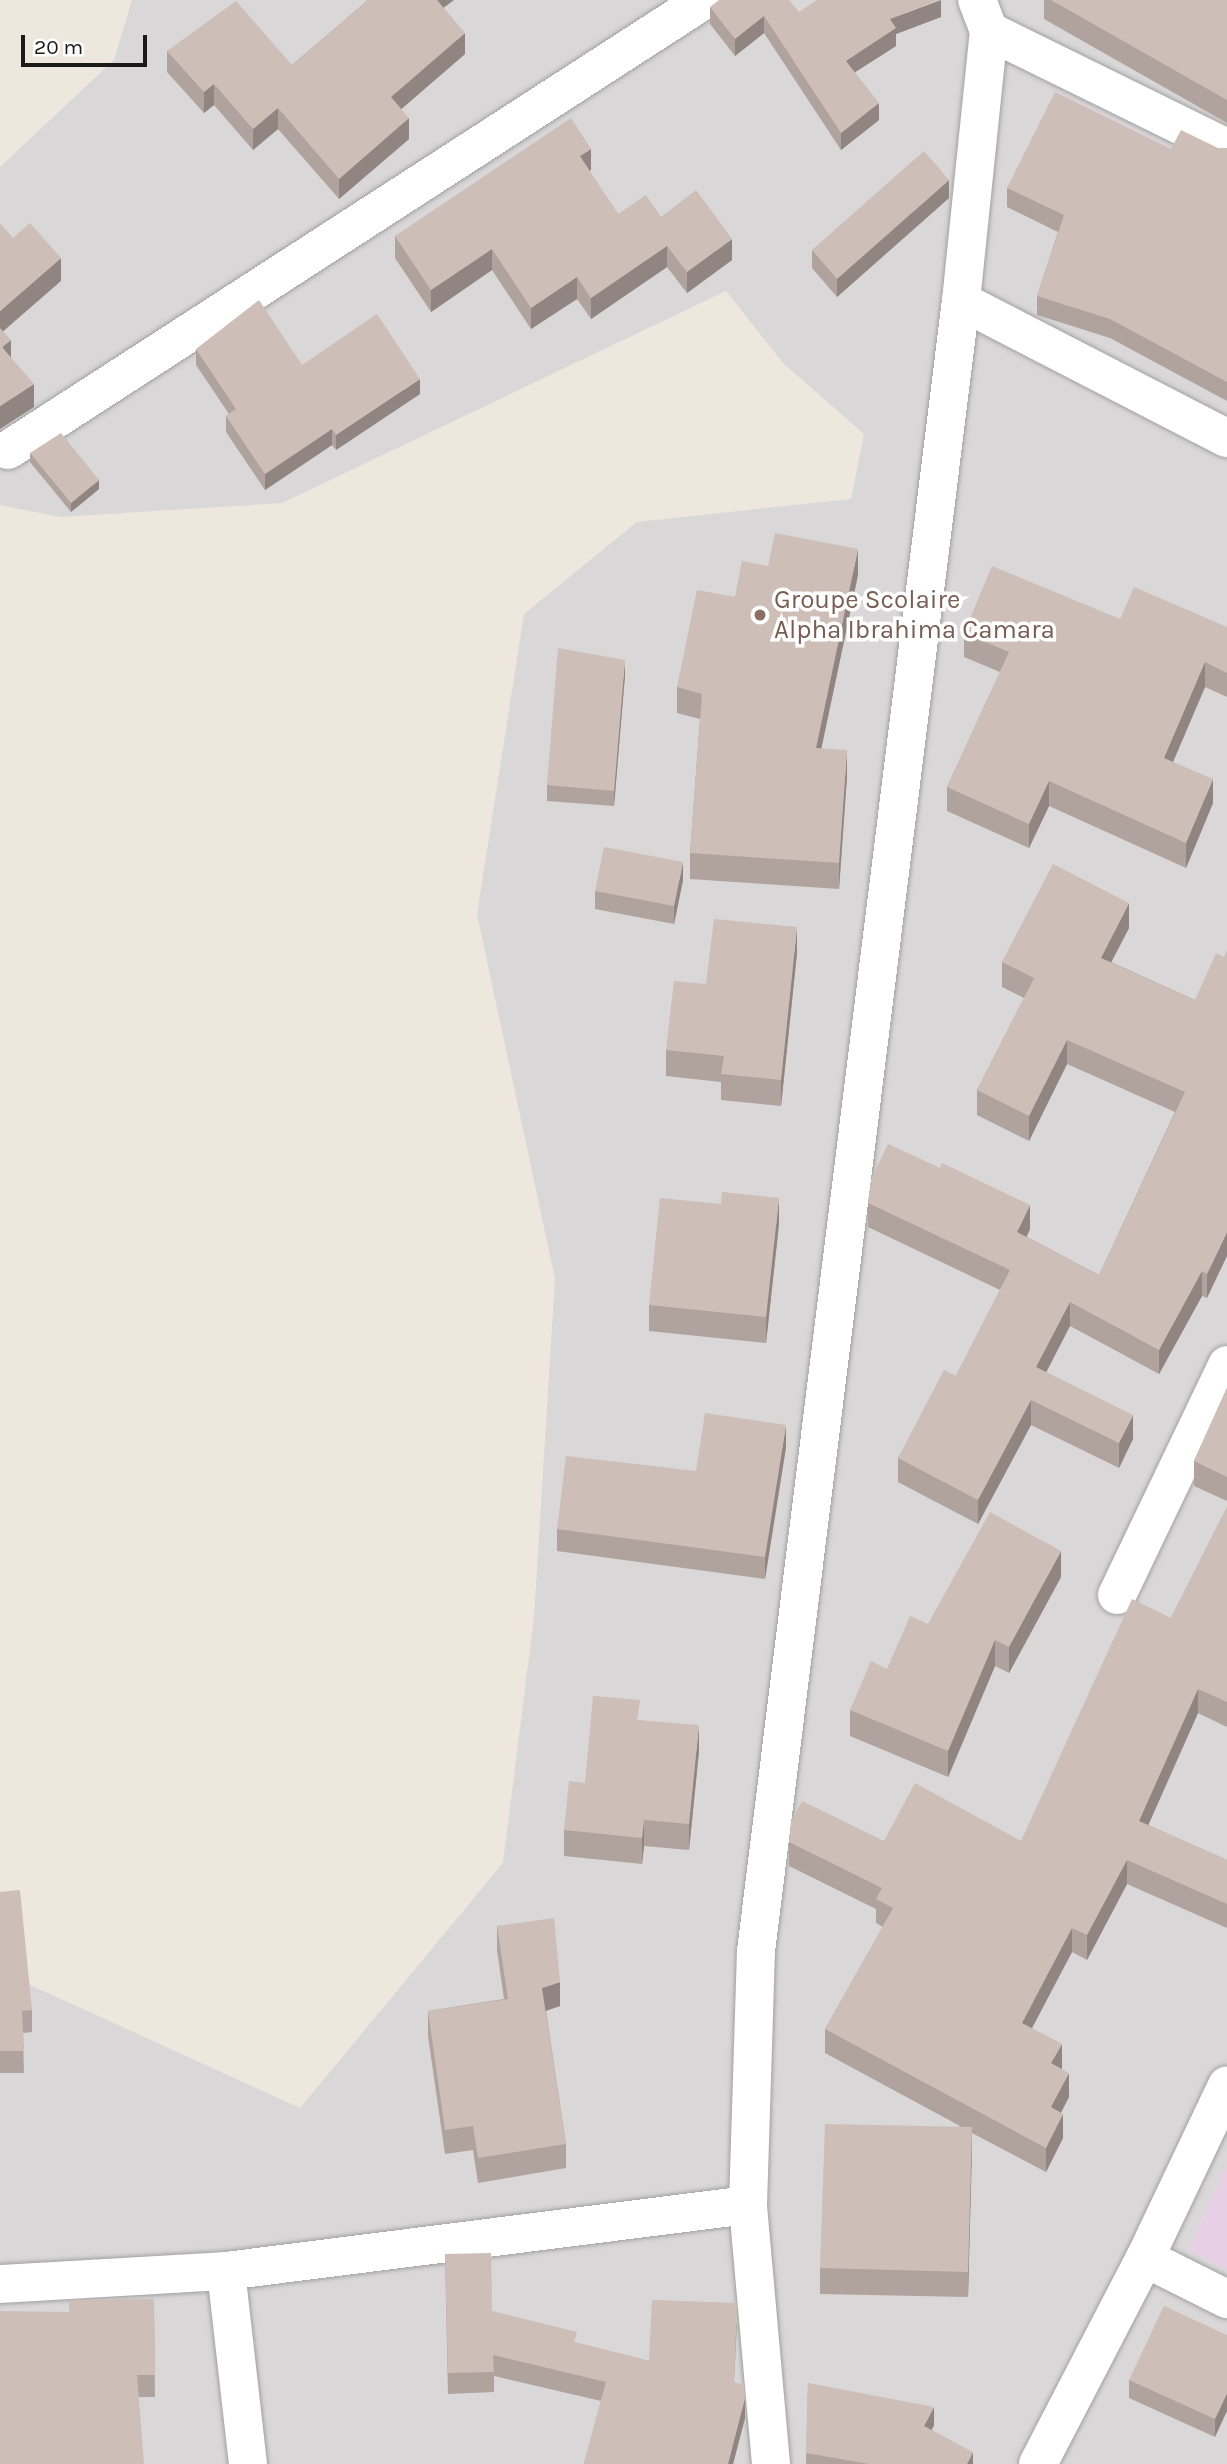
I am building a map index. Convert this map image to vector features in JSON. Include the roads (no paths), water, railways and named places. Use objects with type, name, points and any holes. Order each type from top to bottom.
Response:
[{"type":"street","points":[[8,450],[704,0]]},
{"type":"street","points":[[771,2464],[748,2205],[756,1951],[961,301],[983,16],[1227,148]]},
{"type":"street","points":[[961,301],[1227,438]]},
{"type":"street","points":[[1117,1595],[1227,1365]]},
{"type":"street","points":[[1038,2464],[1145,2258],[1227,2085]]},
{"type":"street","points":[[0,2284],[226,2271],[748,2205]]},
{"type":"street","points":[[1145,2258],[1227,2299]]},
{"type":"street","points":[[226,2271],[248,2464]]},
{"type":"place","name":"Groupe Scolaire Alpha Ibrahima Camara","points":[[760,615]]}]
